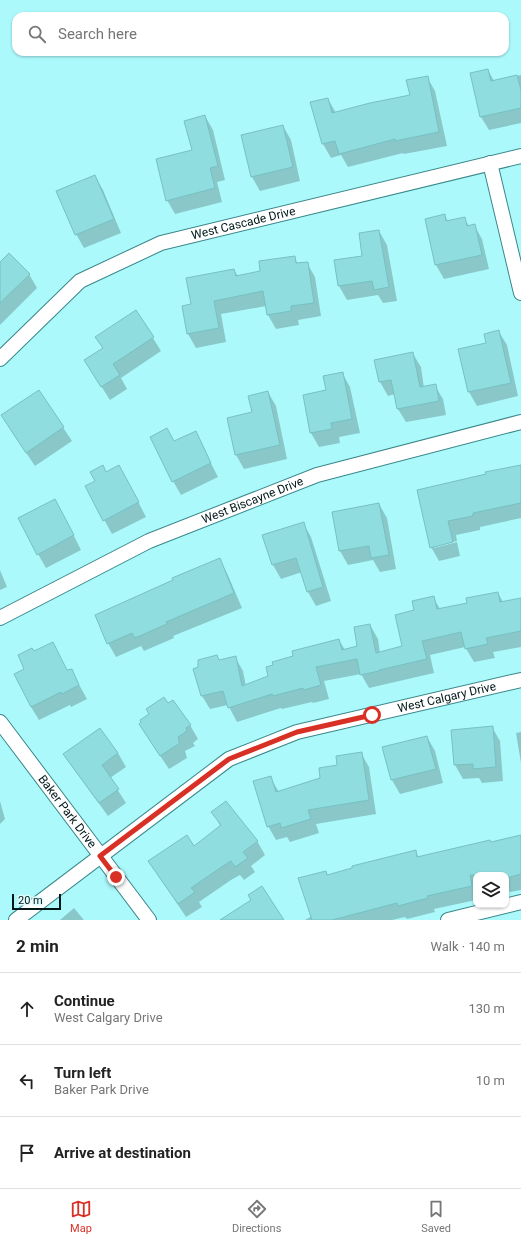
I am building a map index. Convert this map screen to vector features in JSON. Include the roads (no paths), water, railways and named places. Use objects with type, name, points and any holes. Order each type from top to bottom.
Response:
[{"type":"street","name":"West Cascade Drive","points":[[0,359],[80,281],[161,243],[521,156]]},
{"type":"street","points":[[490,163],[521,293]]},
{"type":"street","name":"West Biscayne Drive","points":[[0,618],[149,541],[317,475],[521,422]]},
{"type":"street","name":"West Calgary Drive","points":[[16,920],[229,759],[297,732],[521,680]]},
{"type":"street","name":"Baker Park Drive","points":[[0,722],[149,920]]},
{"type":"street","points":[[448,920],[521,902]]}]
